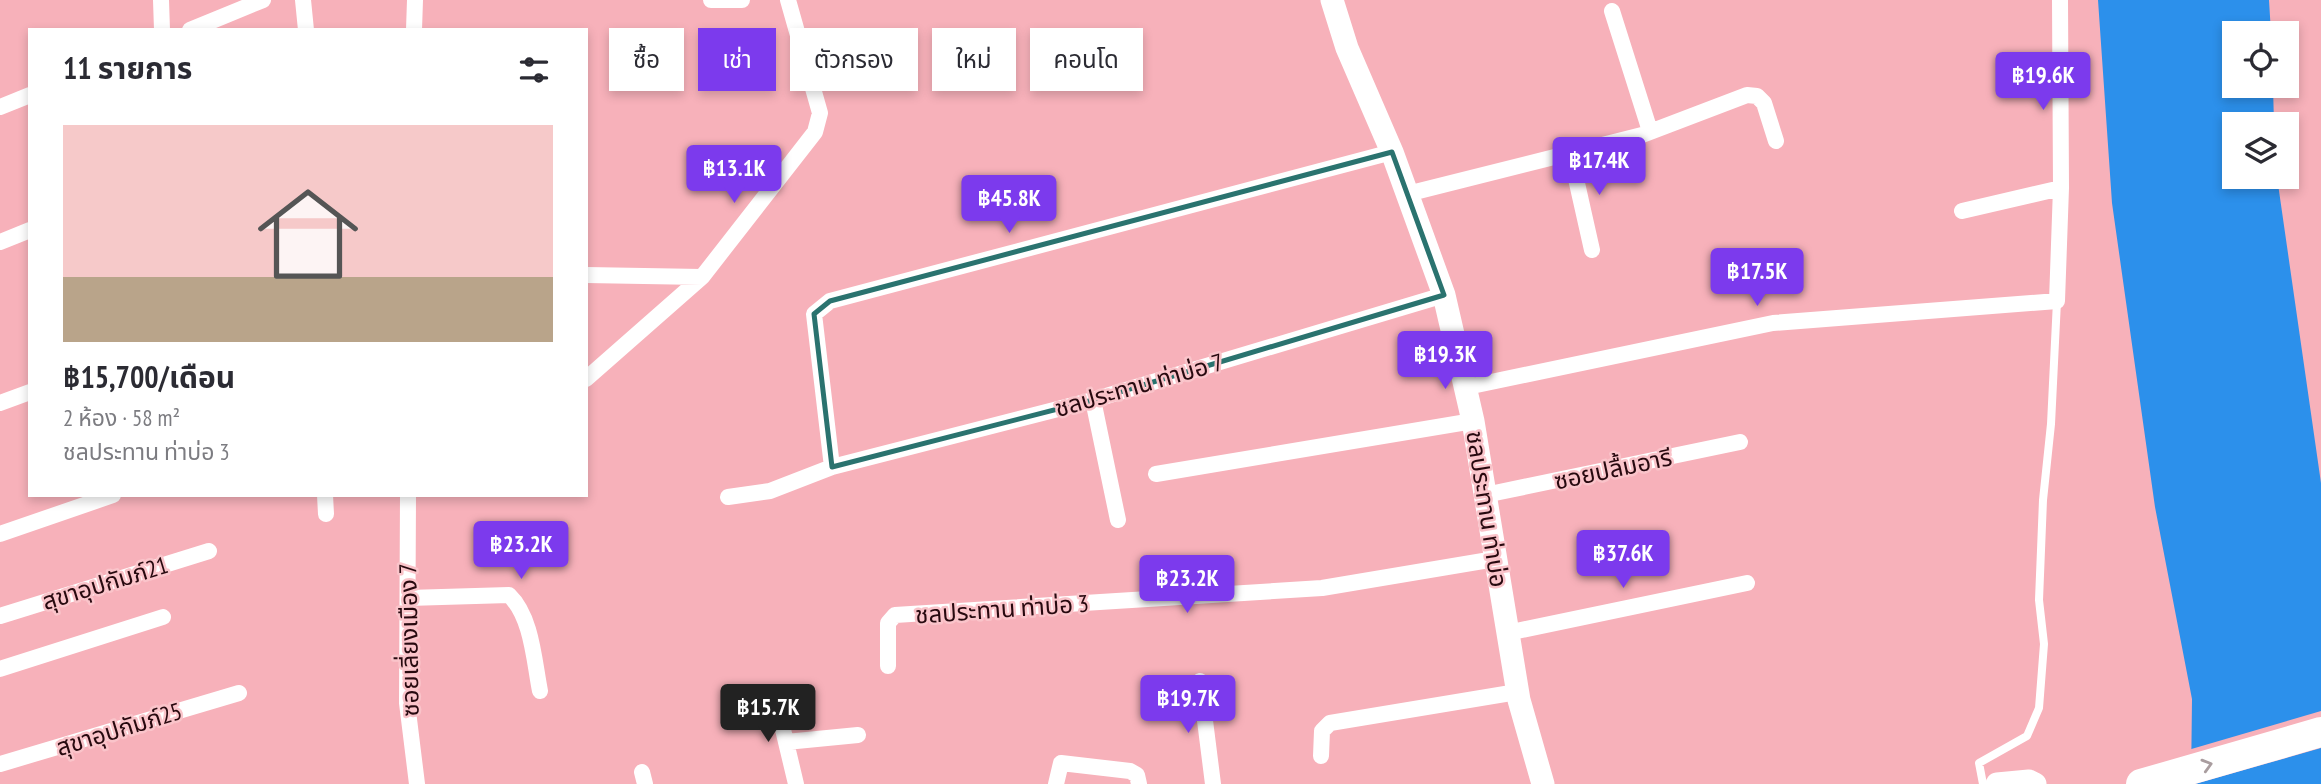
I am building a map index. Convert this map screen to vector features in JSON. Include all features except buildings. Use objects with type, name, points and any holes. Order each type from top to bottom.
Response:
[{"type":"highway","points":[[2141,784],[2321,732]]},
{"type":"street","points":[[161,0],[162,28]]},
{"type":"street","points":[[200,28],[221,24],[263,0]]},
{"type":"street","points":[[303,0],[306,28]]},
{"type":"street","points":[[414,28],[415,0]]},
{"type":"street","points":[[711,0],[742,0]]},
{"type":"street","points":[[588,377],[702,277],[815,132],[820,113],[788,0]]},
{"type":"street","name":"ชลประทาน ท่าบ่อ","points":[[1332,0],[1347,48],[1392,152],[1444,295],[1467,387],[1517,692],[1544,784]]},
{"type":"street","points":[[1467,387],[1773,323],[2057,301],[2061,188],[2060,0]]},
{"type":"street","points":[[1612,11],[1650,131]]},
{"type":"street","points":[[1407,194],[1650,131],[1747,95],[1757,96],[1764,103],[1776,141]]},
{"type":"street","points":[[0,107],[28,96]]},
{"type":"street","points":[[832,467],[814,314],[830,301],[1392,152]]},
{"type":"street","points":[[1570,152],[1592,250]]},
{"type":"street","points":[[1962,211],[2061,188]]},
{"type":"street","points":[[0,242],[28,231]]},
{"type":"street","points":[[588,275],[702,277]]},
{"type":"street","name":"ชลประทาน ท่าบ่อ 7","points":[[728,497],[770,491],[832,467],[1093,400],[1444,295]]},
{"type":"street","points":[[0,403],[28,393]]},
{"type":"street","points":[[1093,400],[1118,520]]},
{"type":"street","points":[[1156,474],[1473,421]]},
{"type":"street","name":"ซอยปลื้มอารี","points":[[1485,495],[1740,442]]},
{"type":"street","points":[[0,534],[107,497]]},
{"type":"street","points":[[325,497],[326,514]]},
{"type":"street","name":"ซอยเลี่ยงเมือง 7","points":[[408,497],[407,703],[417,784]]},
{"type":"street","name":"สุขาอุปกัมภ์21","points":[[0,616],[209,551]]},
{"type":"street","name":"ชลประทาน ท่าบ่อ 3","points":[[888,666],[888,623],[895,615],[1322,588],[1495,559]]},
{"type":"street","points":[[1507,633],[1747,583]]},
{"type":"street","points":[[408,598],[509,595],[519,605],[525,619],[540,691]]},
{"type":"street","points":[[0,669],[163,617]]},
{"type":"street","points":[[1200,681],[1213,784]]},
{"type":"street","points":[[1321,756],[1322,731],[1330,723],[1517,692]]},
{"type":"street","name":"สุขาอุปกัมภ์25","points":[[0,764],[239,693]]},
{"type":"street","points":[[775,696],[796,784]]},
{"type":"street","points":[[786,742],[858,735]]},
{"type":"street","points":[[1056,784],[1060,763],[1130,771],[1137,775],[1139,784]]},
{"type":"street","points":[[1997,784],[2029,781],[2035,784]]},
{"type":"lane","points":[[1983,784],[1979,763],[2027,736],[2039,708],[2044,644],[2039,600],[2043,500],[2051,424],[2057,301]]},
{"type":"highlighted area","points":[[1392,152],[1444,295],[1093,400],[832,467],[814,314],[830,301]]},
{"type":"water","points":[[2098,0],[2269,0],[2270,21],[2222,21],[2222,98],[2273,98],[2274,112],[2222,112],[2222,189],[2279,189],[2321,483],[2321,784],[2191,784],[2192,699],[2155,507],[2112,203]]},
{"type":"pier","points":[[2321,711],[2321,748],[2188,784],[2188,750]]}]
